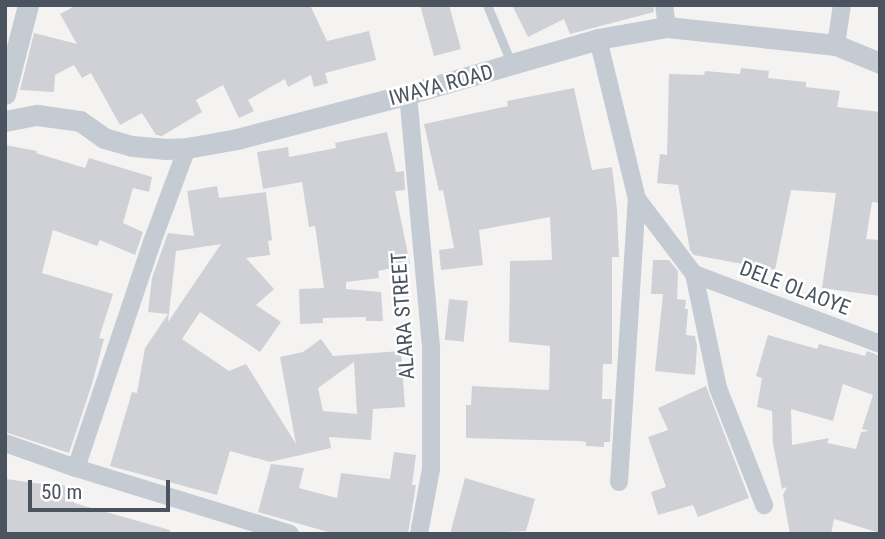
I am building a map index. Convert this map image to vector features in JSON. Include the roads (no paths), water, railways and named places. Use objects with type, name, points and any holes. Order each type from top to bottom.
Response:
[{"type":"street","points":[[5,94],[28,5]]},
{"type":"street","points":[[664,5],[667,27]]},
{"type":"street","points":[[836,46],[842,5]]},
{"type":"street","name":"IWAYA ROAD","points":[[5,121],[37,115],[80,121],[104,138],[132,146],[187,148],[237,139],[408,94],[598,39],[667,27],[836,46],[880,63]]},
{"type":"street","points":[[598,39],[637,199],[620,482]]},
{"type":"street","name":"ALARA STREET","points":[[408,94],[431,349],[431,468],[419,534]]},
{"type":"street","points":[[76,468],[148,254],[187,148]]},
{"type":"street","points":[[637,199],[694,274],[718,388],[764,505]]},
{"type":"street","name":"DELE OLAOYE","points":[[694,274],[880,344]]},
{"type":"street","points":[[5,443],[76,468],[290,534]]},
{"type":"lane","points":[[487,5],[512,65]]}]
